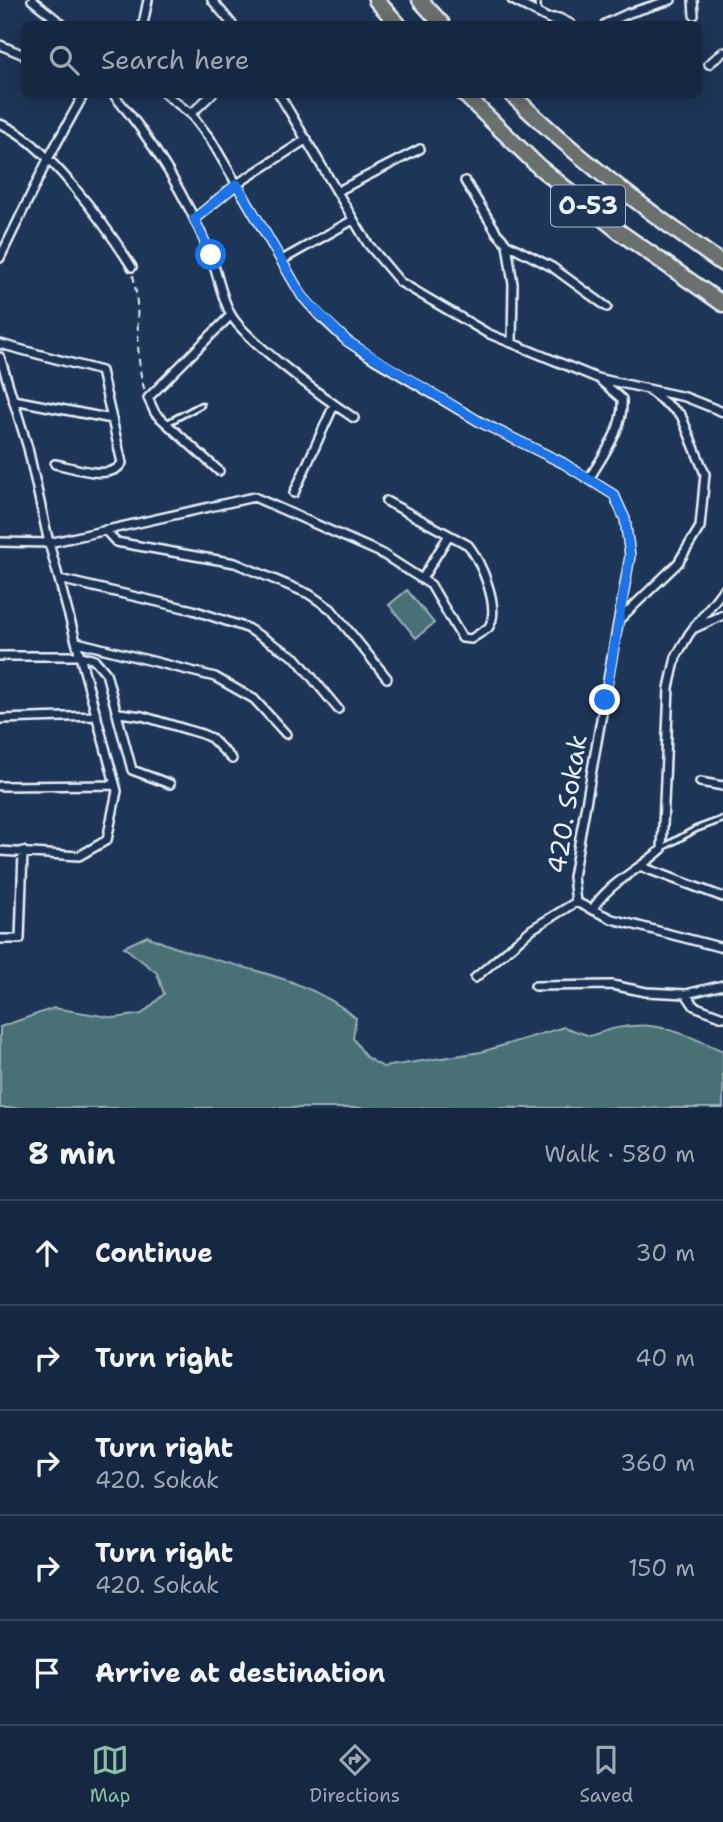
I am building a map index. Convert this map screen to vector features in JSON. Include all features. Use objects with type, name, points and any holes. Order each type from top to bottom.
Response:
[{"type":"highway","points":[[376,0],[395,21]]},
{"type":"highway","points":[[420,0],[439,21]]},
{"type":"highway","name":"O-53","points":[[468,98],[549,175],[621,233],[723,304]]},
{"type":"highway","name":"O-53","points":[[515,98],[560,142],[621,191],[723,264]]},
{"type":"street","points":[[32,0],[58,21]]},
{"type":"street","points":[[144,21],[148,0]]},
{"type":"street","points":[[212,0],[230,21]]},
{"type":"street","points":[[512,0],[555,21]]},
{"type":"street","points":[[612,21],[671,0]]},
{"type":"street","points":[[693,0],[694,15]]},
{"type":"street","points":[[551,18],[565,21]]},
{"type":"street","points":[[0,45],[21,54]]},
{"type":"street","points":[[709,64],[723,52]]},
{"type":"street","points":[[0,258],[48,159],[82,98]]},
{"type":"street","points":[[116,98],[150,144],[194,219],[232,316],[252,338],[334,405],[354,418]]},
{"type":"street","name":"420. Sokak","points":[[170,98],[191,114],[211,140],[302,296],[347,341],[480,422],[614,495],[625,519],[630,556],[573,877],[576,902]]},
{"type":"street","points":[[191,114],[208,98]]},
{"type":"street","points":[[281,98],[353,220],[389,272],[400,282],[487,334],[597,378],[685,397],[723,412]]},
{"type":"street","points":[[0,124],[14,129],[48,159],[96,215],[132,267]]},
{"type":"street","points":[[194,219],[237,184],[307,139]]},
{"type":"street","points":[[338,191],[419,149]]},
{"type":"street","points":[[465,181],[490,223],[507,244],[552,267],[607,307]]},
{"type":"street","points":[[282,260],[353,220]]},
{"type":"street","points":[[507,244],[513,284],[512,342]]},
{"type":"street","points":[[219,471],[150,407],[148,398],[232,316]]},
{"type":"street","points":[[0,344],[101,371],[122,460],[118,468],[105,473],[55,464]]},
{"type":"street","points":[[0,357],[14,400],[49,543],[117,791],[107,840],[79,856],[0,851]]},
{"type":"street","points":[[589,479],[618,429],[622,407],[622,400],[597,378]]},
{"type":"street","points":[[619,621],[678,563],[700,527],[705,474],[681,415],[649,390]]},
{"type":"street","points":[[14,400],[112,419]]},
{"type":"street","points":[[294,492],[334,405]]},
{"type":"street","points":[[0,542],[49,543],[254,497],[381,553],[431,584],[462,638],[471,639],[491,625],[494,610],[479,561],[468,545],[386,501]]},
{"type":"street","points":[[105,530],[116,541],[235,563],[309,594],[331,609],[387,678]]},
{"type":"street","points":[[422,579],[449,535]]},
{"type":"street","points":[[59,579],[193,610],[247,628],[296,658],[338,709]]},
{"type":"street","points":[[592,911],[601,895],[642,867],[662,849],[668,688],[676,657],[692,630],[723,590]]},
{"type":"street","points":[[692,630],[723,615]]},
{"type":"street","points":[[78,642],[215,677],[254,699],[286,734]]},
{"type":"street","points":[[0,656],[82,656],[95,660],[104,669],[119,713],[132,770],[170,784]]},
{"type":"street","points":[[119,713],[142,716],[202,734],[211,738],[232,759]]},
{"type":"street","points":[[0,719],[97,716]]},
{"type":"street","points":[[700,782],[723,786]]},
{"type":"street","points":[[0,786],[115,785]]},
{"type":"street","points":[[0,939],[20,939],[23,851]]},
{"type":"street","points":[[642,867],[723,897]]},
{"type":"street","points":[[475,978],[532,929],[576,902],[592,911],[643,928],[723,948]]},
{"type":"street","points":[[536,986],[612,985],[646,992],[685,994],[723,985]]},
{"type":"street","points":[[685,994],[694,1006],[723,1017]]},
{"type":"lane","points":[[537,0],[538,12]]},
{"type":"lane","points":[[167,423],[201,405]]},
{"type":"lane","points":[[662,849],[696,829],[723,819]]},
{"type":"path","points":[[132,267],[141,333],[140,374],[148,398]]},
{"type":"green space","points":[[407,590],[434,623],[416,638],[389,605]]},
{"type":"green space","points":[[147,936],[173,947],[282,979],[333,1001],[356,1018],[353,1038],[366,1057],[383,1067],[481,1052],[564,1027],[590,1036],[626,1026],[642,1025],[672,1031],[723,1051],[723,1108],[0,1108],[0,1027],[54,1008],[115,1018],[142,1014],[164,994],[157,973],[124,947]]},
{"type":"route","points":[[211,255],[194,219],[237,184],[302,296],[347,341],[480,422],[563,463],[614,495],[625,519],[630,556],[605,700]]}]
